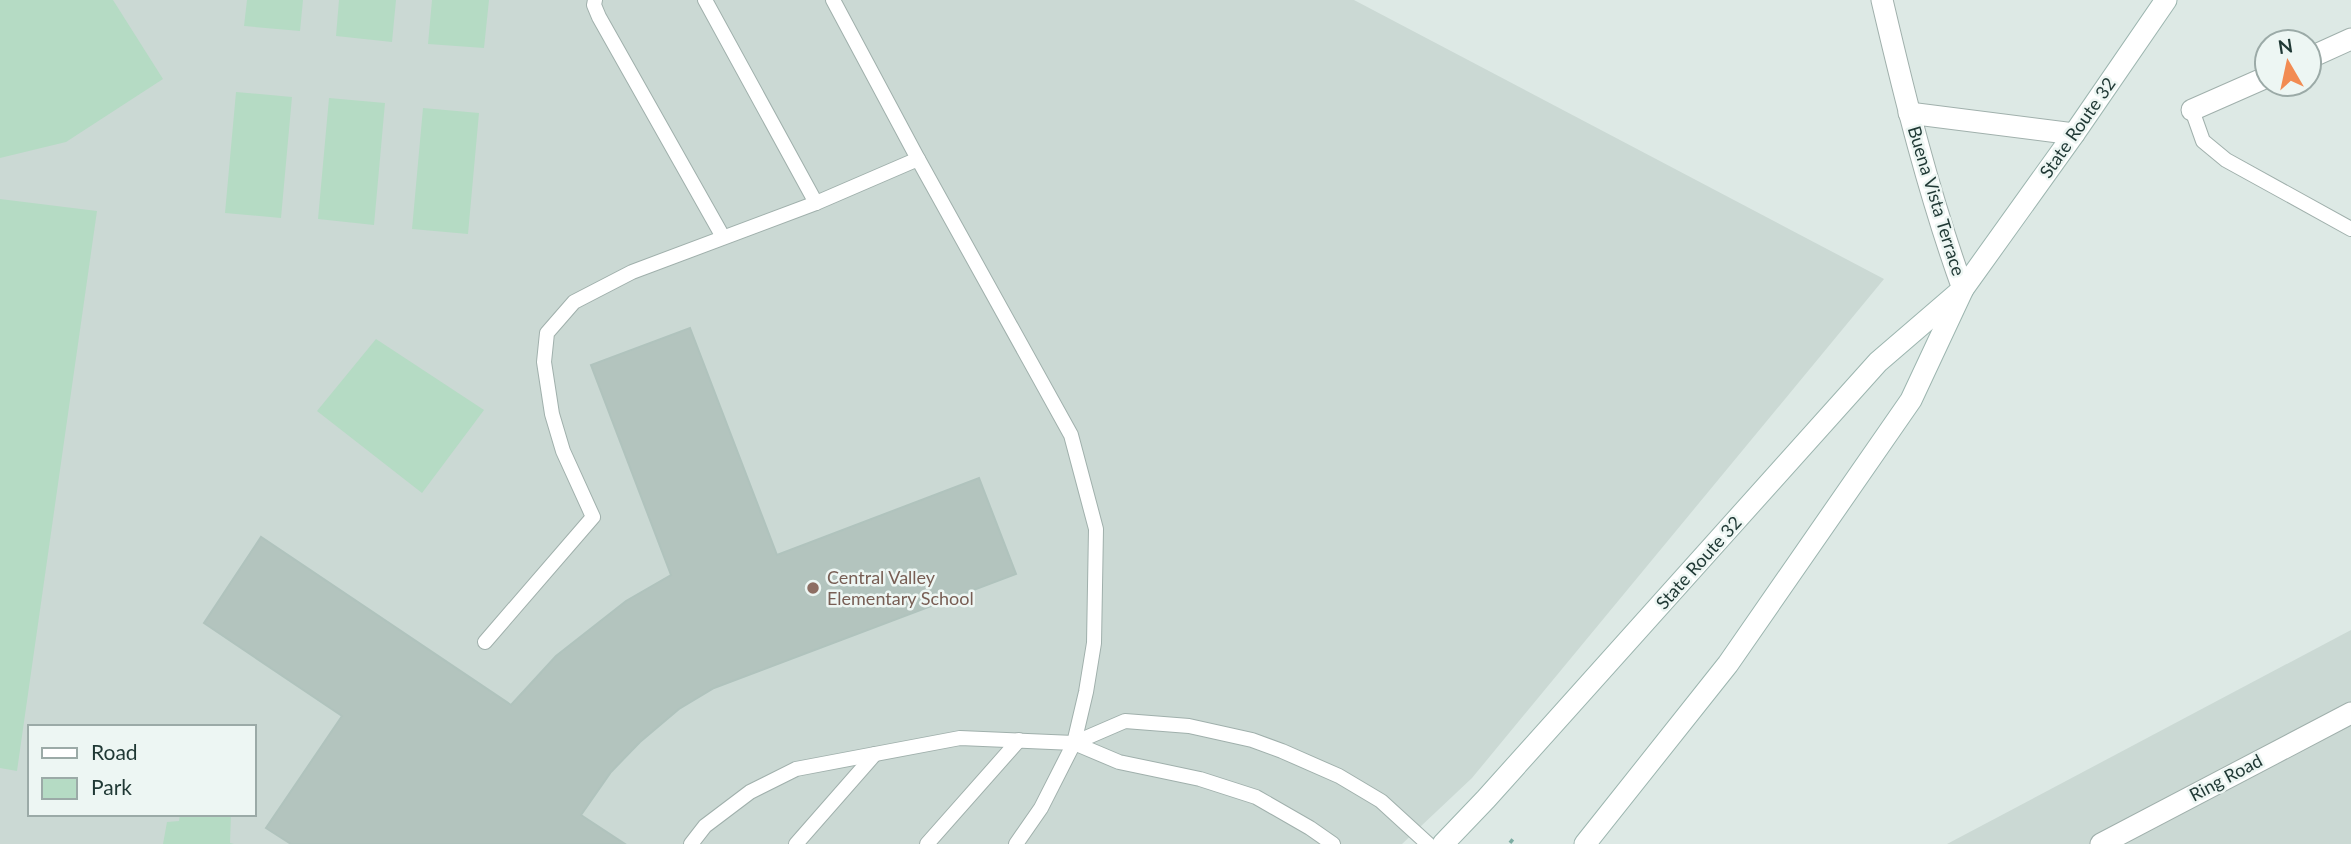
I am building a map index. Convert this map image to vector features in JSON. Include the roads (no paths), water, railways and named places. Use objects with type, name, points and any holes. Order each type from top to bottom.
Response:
[{"type":"main road","name":"Buena Vista Terrace","points":[[1882,0],[1909,113],[1942,231],[1963,289]]},
{"type":"main road","name":"State Route 32","points":[[1585,844],[1728,664],[1911,400],[1963,289],[2166,0]]},
{"type":"main road","points":[[2323,52],[2351,39]]},
{"type":"main road","points":[[2192,110],[2253,83]]},
{"type":"main road","name":"Buena Vista Terrace","points":[[1909,113],[2074,134]]},
{"type":"main road","name":"State Route 32","points":[[1443,844],[1549,730],[1878,362],[1963,289]]},
{"type":"main road","name":"Ring Road","points":[[2101,844],[2351,713]]},
{"type":"lane","points":[[595,0],[594,5],[599,17],[723,237]]},
{"type":"lane","points":[[705,0],[816,203]]},
{"type":"lane","points":[[833,0],[1071,435],[1093,515],[1096,529],[1094,643],[1074,743],[1041,807],[1016,844]]},
{"type":"lane","points":[[2192,110],[2203,141],[2226,160],[2351,229]]},
{"type":"lane","points":[[485,642],[593,517],[563,452],[552,414],[544,362],[547,333],[574,302],[632,272],[816,203],[918,159]]},
{"type":"lane","points":[[1074,743],[1125,721],[1189,726],[1252,740],[1339,776],[1381,801],[1428,844]]},
{"type":"lane","points":[[691,844],[705,826],[750,792],[796,769],[960,738],[1074,743],[1119,762],[1200,779],[1256,797],[1333,844]]},
{"type":"lane","points":[[927,844],[1019,740]]},
{"type":"lane","points":[[796,844],[875,754]]},
{"type":"place","name":"Central Valley Elementary School","points":[[813,588]]}]
